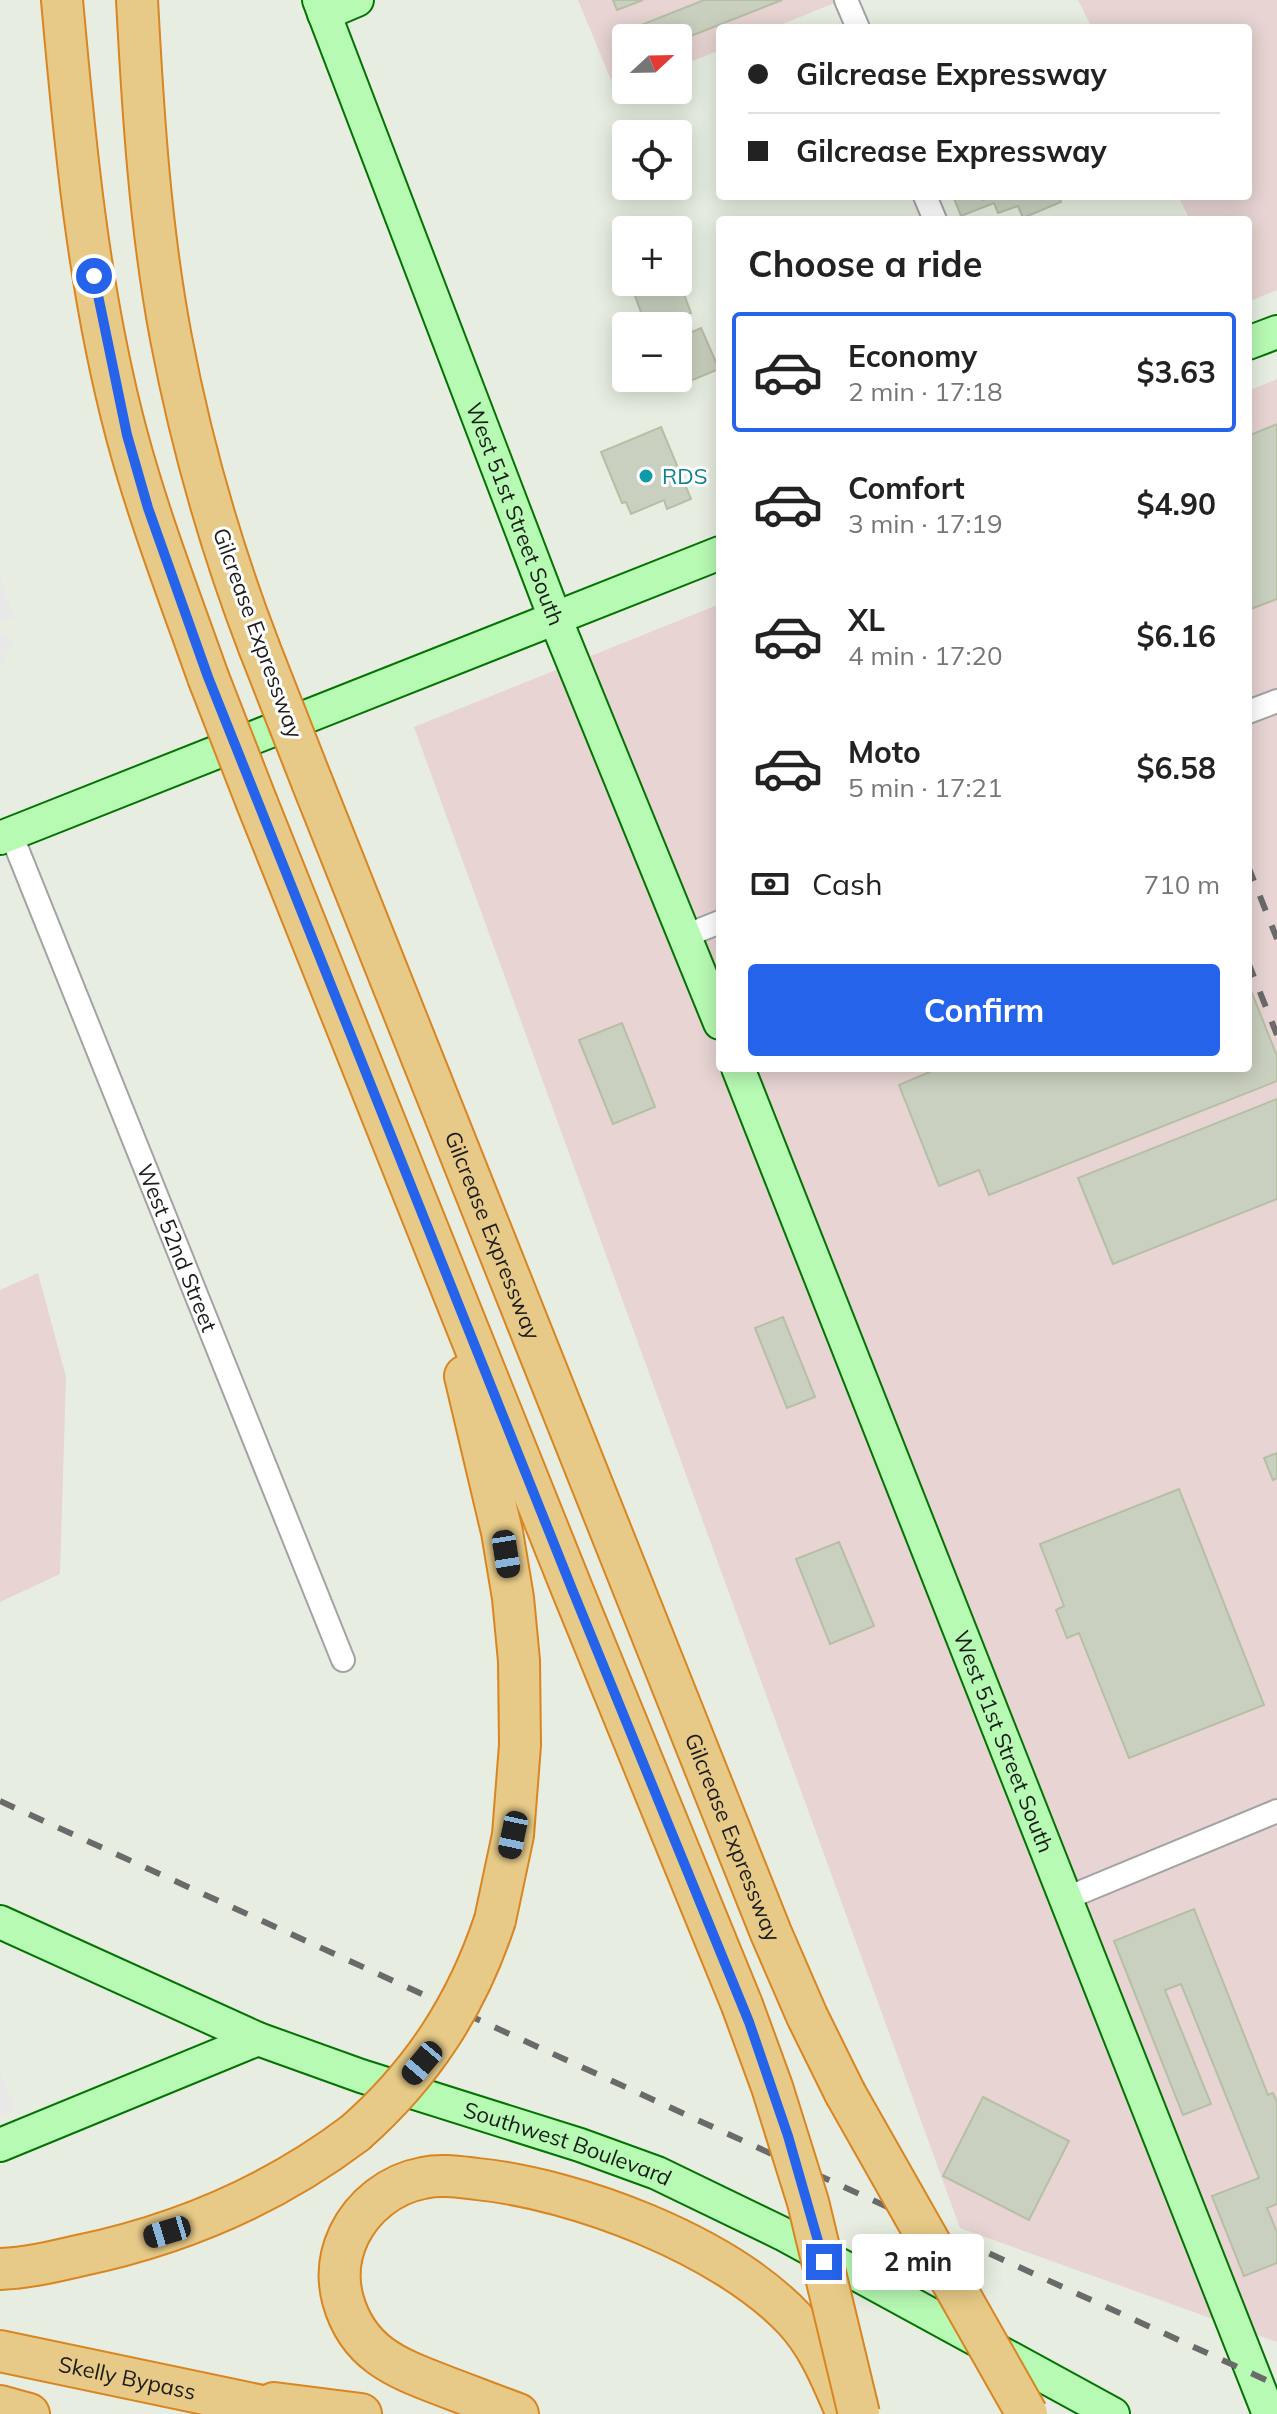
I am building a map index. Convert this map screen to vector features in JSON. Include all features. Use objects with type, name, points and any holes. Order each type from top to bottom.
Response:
[{"type":"highway","points":[[62,0],[69,96],[97,297],[127,435],[148,508],[257,803],[742,2005],[808,2202],[859,2414]]},
{"type":"highway","name":"Gilcrease Expressway","points":[[137,0],[141,84],[153,206],[170,335],[205,478],[235,581],[259,647],[771,1933],[807,2016],[845,2093],[1027,2414]]},
{"type":"highway","points":[[0,2269],[22,2268],[112,2249],[194,2224],[317,2162],[355,2133],[402,2087],[441,2037],[473,1979],[495,1920],[513,1835],[520,1745],[519,1661],[502,1532],[433,1240]]},
{"type":"highway","points":[[518,2414],[399,2368],[369,2346],[356,2331],[342,2294],[339,2275],[341,2257],[348,2236],[358,2220],[387,2192],[410,2181],[446,2176],[534,2189],[625,2217],[658,2231],[732,2270],[794,2319],[813,2343],[847,2414]]},
{"type":"highway","name":"Skelly Bypass","points":[[0,2351],[300,2414]]},
{"type":"highway","points":[[214,2395],[361,2414]]},
{"type":"highway","points":[[0,2406],[29,2414]]},
{"type":"street","points":[[321,7],[357,0]]},
{"type":"street","points":[[846,0],[856,24]]},
{"type":"street","name":"West 51st Street South","points":[[321,7],[555,618],[716,1013]]},
{"type":"street","points":[[1252,341],[1277,332]]},
{"type":"street","points":[[6,836],[716,555]]},
{"type":"street","points":[[1252,710],[1277,701]]},
{"type":"street","name":"West 52nd Street","points":[[6,836],[343,1660]]},
{"type":"street","points":[[685,936],[716,924]]},
{"type":"street","name":"West 51st Street South","points":[[740,1072],[1269,2414]]},
{"type":"street","points":[[1067,1898],[1277,1811]]},
{"type":"street","name":"Southwest Boulevard","points":[[0,1922],[258,2039],[657,2173],[783,2234],[1113,2414]]},
{"type":"street","points":[[0,2145],[258,2039]]},
{"type":"shaded area","points":[[578,0],[842,0],[783,24],[716,24],[716,52],[692,61],[692,24],[612,24],[612,82]]},
{"type":"shaded area","points":[[1078,0],[1277,0],[1277,290],[1252,300],[1252,216],[1188,216],[1180,200],[1252,200],[1252,24],[1090,24]]},
{"type":"shaded area","points":[[1277,379],[1277,2342],[960,2228],[414,727],[716,606],[716,1072],[1252,1072],[1252,389]]},
{"type":"shaded area","points":[[0,576],[14,617],[0,622]]},
{"type":"shaded area","points":[[0,633],[15,641],[0,666]]},
{"type":"shaded area","points":[[38,1273],[66,1377],[60,1574],[0,1602],[0,1290]]},
{"type":"shaded area","points":[[0,2071],[16,2110],[0,2116]]},
{"type":"building","points":[[613,0],[643,0],[617,10]]},
{"type":"building","points":[[704,0],[782,0],[692,35],[692,24],[644,24]]},
{"type":"building","points":[[955,200],[1061,202],[1028,216],[1022,216],[1018,206],[998,213],[994,203],[961,216]]},
{"type":"building","points":[[635,296],[685,296],[691,312],[641,312]]},
{"type":"building","points":[[701,328],[716,362],[716,370],[692,380],[692,332]]},
{"type":"building","points":[[1277,424],[1277,599],[1252,608],[1252,434]]},
{"type":"building","name":"RDS","points":[[661,427],[691,499],[667,509],[664,500],[631,514],[626,502],[622,503],[601,452]]},
{"type":"building","points":[[1252,993],[1277,1056],[1277,1081],[989,1195],[979,1170],[939,1186],[899,1085],[930,1072],[1252,1072]]},
{"type":"building","points":[[622,1023],[655,1107],[613,1124],[579,1040]]},
{"type":"building","points":[[1277,1099],[1277,1199],[1113,1264],[1078,1178]]},
{"type":"building","points":[[783,1317],[815,1397],[787,1408],[755,1328]]},
{"type":"building","points":[[1277,1453],[1277,1478],[1273,1480],[1264,1458]]},
{"type":"building","points":[[1179,1489],[1264,1705],[1129,1758],[1079,1633],[1067,1638],[1056,1610],[1064,1606],[1040,1544]]},
{"type":"building","points":[[839,1542],[874,1626],[830,1644],[796,1559]]},
{"type":"building","points":[[1194,1909],[1268,2095],[1273,2093],[1277,2102],[1277,2204],[1267,2208],[1277,2232],[1277,2263],[1244,2276],[1212,2196],[1259,2178],[1181,1984],[1165,1990],[1211,2104],[1183,2115],[1114,1941]]},
{"type":"building","points":[[983,2097],[1069,2141],[1029,2220],[943,2176]]},
{"type":"railway","points":[[1252,876],[1277,939]]},
{"type":"railway","points":[[1252,972],[1277,1035]]},
{"type":"railway","points":[[0,1801],[1277,2385]]},
{"type":"place","name":"RDS","points":[[646,476]]},
{"type":"route","points":[[94,276],[127,435],[148,508],[208,677],[572,1589],[749,2022],[788,2136],[824,2262]]}]
